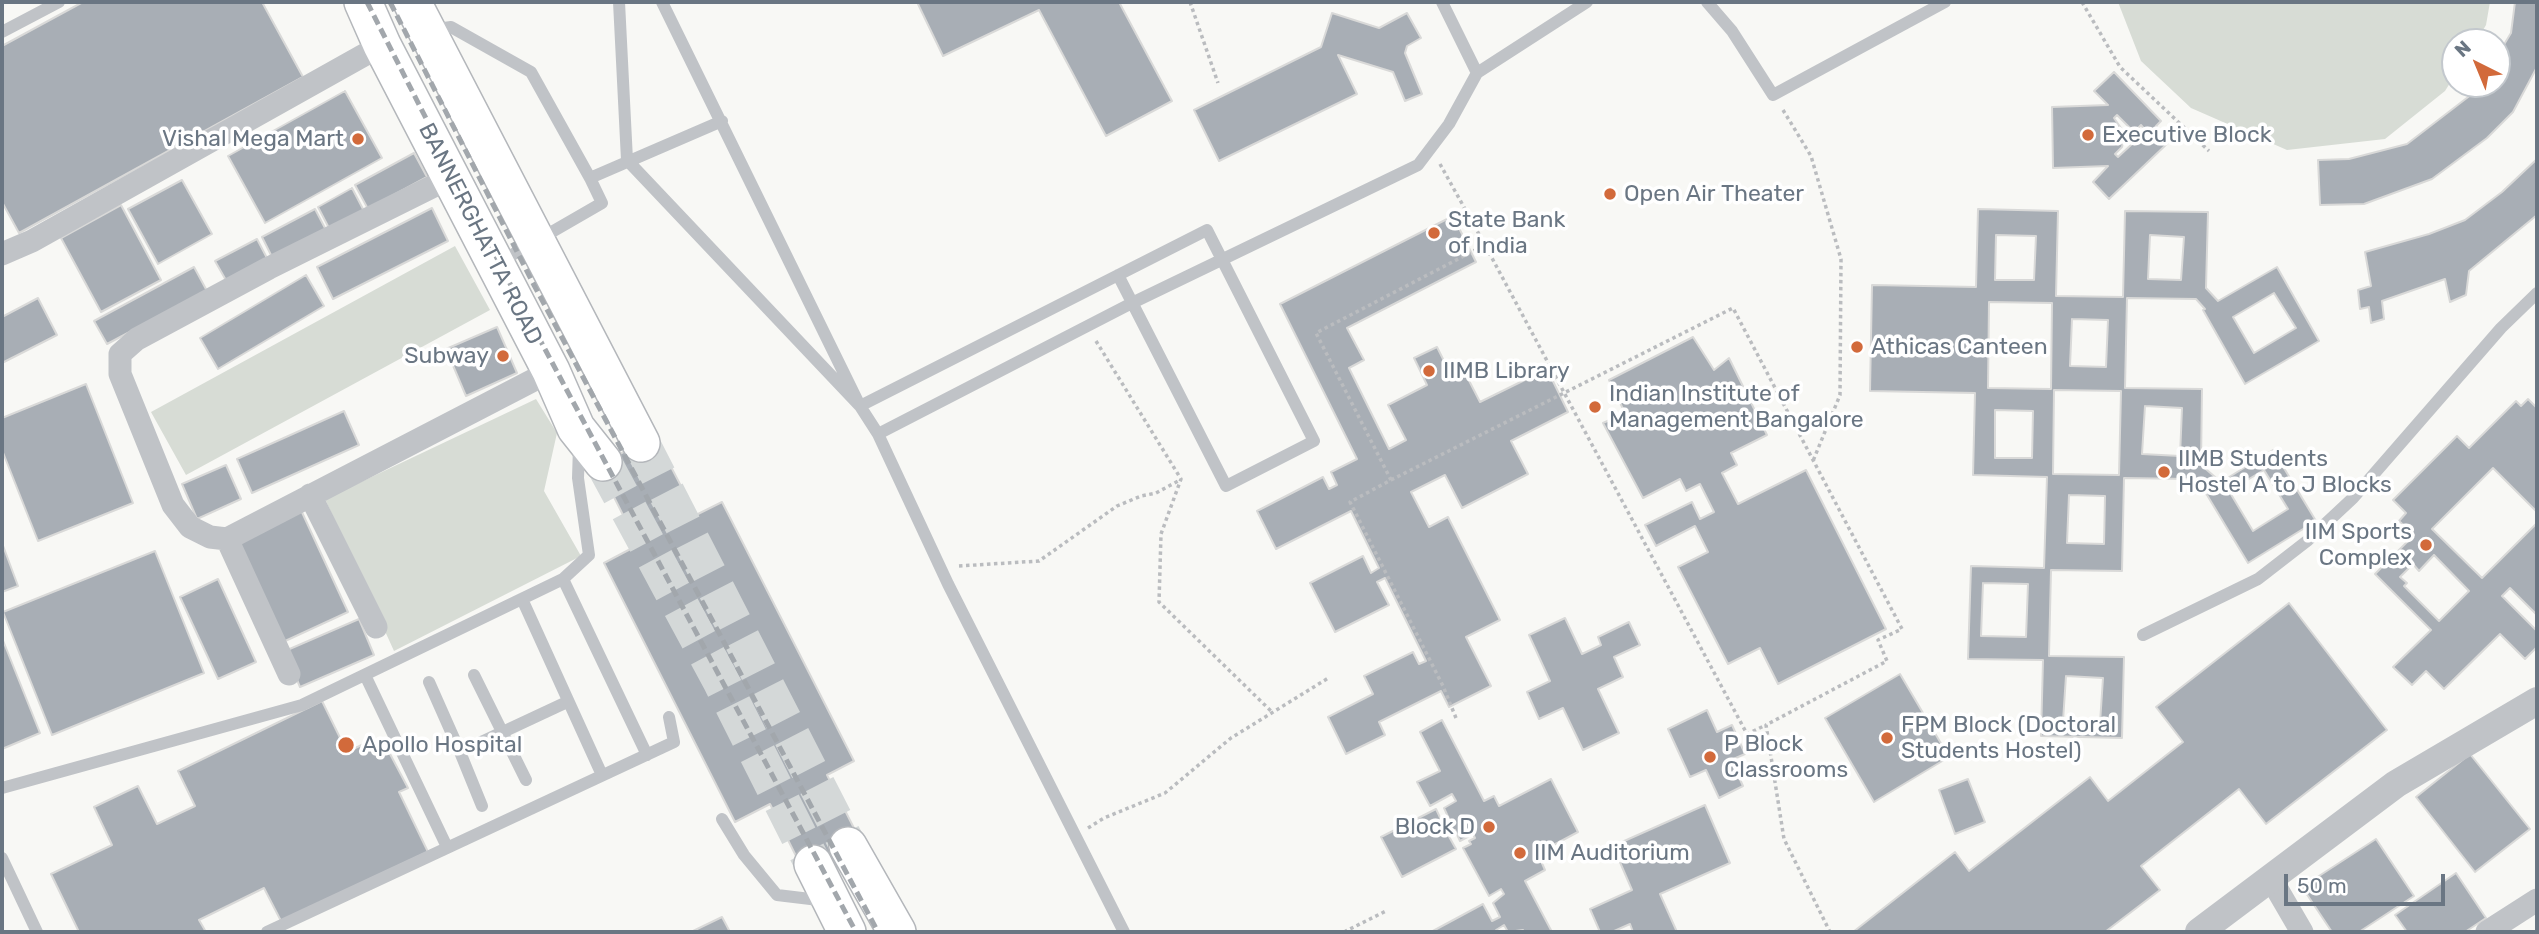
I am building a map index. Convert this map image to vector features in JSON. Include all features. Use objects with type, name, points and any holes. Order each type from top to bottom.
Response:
[{"type":"main road","name":"BANNERGHATTA ROAD","points":[[363,2],[382,45],[452,177],[494,265],[551,371],[576,428],[603,462]]},
{"type":"main road","name":"BANNERGHATTA ROAD","points":[[419,16],[641,443]]},
{"type":"main road","points":[[848,846],[897,932]]},
{"type":"main road","points":[[813,864],[839,917]]},
{"type":"street","points":[[2,254],[32,241],[382,45]]},
{"type":"street","points":[[452,177],[257,275],[137,339],[120,354],[120,374],[173,505],[190,527],[210,537],[227,539],[551,371]]},
{"type":"street","points":[[310,495],[376,627]]},
{"type":"street","points":[[227,539],[289,674]]},
{"type":"street","points":[[2199,932],[2396,784],[2537,701]]},
{"type":"street","points":[[2270,877],[2302,932]]},
{"type":"street","points":[[2487,932],[2537,900]]},
{"type":"lane","points":[[2,32],[59,2]]},
{"type":"lane","points":[[619,2],[627,160],[860,406]]},
{"type":"lane","points":[[662,2],[860,406],[878,434],[948,584],[1124,932]]},
{"type":"lane","points":[[1443,2],[1477,73]]},
{"type":"lane","points":[[878,434],[1132,303],[1418,165],[1449,124],[1477,73],[1587,2]]},
{"type":"lane","points":[[1707,2],[1732,31],[1773,95],[1945,2]]},
{"type":"lane","points":[[419,16],[451,27],[531,72],[602,203],[494,265]]},
{"type":"lane","points":[[590,178],[722,121]]},
{"type":"lane","points":[[860,406],[1118,275],[1207,230],[1314,441],[1226,486],[1118,275]]},
{"type":"lane","points":[[2143,635],[2258,579],[2307,541],[2353,498],[2501,328],[2537,293]]},
{"type":"lane","points":[[2,788],[302,705],[563,579],[589,555],[578,478],[580,451],[576,428]]},
{"type":"lane","points":[[563,579],[647,755]]},
{"type":"lane","points":[[522,599],[602,775]]},
{"type":"lane","points":[[365,675],[447,847]]},
{"type":"lane","points":[[474,676],[526,780]]},
{"type":"lane","points":[[429,682],[481,806]]},
{"type":"lane","points":[[460,752],[567,702]]},
{"type":"lane","points":[[267,932],[674,742],[669,716]]},
{"type":"lane","points":[[722,819],[744,855],[777,895],[839,917]]},
{"type":"lane","points":[[2,858],[37,932]]},
{"type":"path","points":[[1190,2],[1218,83]]},
{"type":"path","points":[[2082,2],[2120,66],[2209,150]]},
{"type":"path","points":[[1773,95],[1811,156],[1841,259],[1840,395],[1813,461]]},
{"type":"path","points":[[1431,148],[1485,245],[1564,392],[1747,734],[1887,661],[1878,640],[1902,629],[1733,308],[1564,392],[1350,502],[1443,686],[1456,718]]},
{"type":"path","points":[[1391,480],[1316,333],[1485,245]]},
{"type":"path","points":[[1088,328],[1181,479]]},
{"type":"path","points":[[943,570],[1039,561],[1117,506],[1140,496],[1156,493],[1181,479]]},
{"type":"path","points":[[1181,479],[1161,534],[1159,602],[1272,712]]},
{"type":"path","points":[[1077,835],[1104,818],[1165,793],[1231,738],[1330,677]]},
{"type":"path","points":[[1766,725],[1784,839],[1830,932]]},
{"type":"path","points":[[1344,932],[1386,911]]},
{"type":"shaded area","points":[[2118,2],[2490,2],[2484,28],[2441,28],[2441,94],[2385,139],[2287,150],[2191,108],[2141,61]]},
{"type":"shaded area","points":[[455,246],[490,310],[186,475],[151,412]]},
{"type":"shaded area","points":[[536,399],[557,433],[544,491],[581,556],[394,651],[325,499]]},
{"type":"building","points":[[83,2],[262,2],[303,77],[19,233],[2,202],[2,46]]},
{"type":"building","points":[[917,2],[1119,2],[1172,101],[1106,136],[1039,10],[943,56]]},
{"type":"building","points":[[2515,2],[2537,2],[2537,67],[2513,112],[2487,138],[2432,179],[2364,204],[2320,205],[2318,160],[2349,159],[2407,144],[2467,98],[2511,98],[2511,33]]},
{"type":"building","points":[[1332,13],[1379,28],[1407,13],[1421,38],[1407,46],[1405,53],[1422,94],[1405,101],[1393,72],[1338,55],[1357,94],[1219,161],[1194,110],[1321,47]]},
{"type":"building","name":"Executive Block","points":[[2114,72],[2161,121],[2156,126],[2170,141],[2109,199],[2093,182],[2108,166],[2053,168],[2052,107],[2108,105],[2094,91]],"holes":[[[2117,115],[2134,132],[2141,125],[2146,131],[2118,157],[2115,154],[2122,147],[2124,137],[2114,118]]]},
{"type":"building","points":[[345,91],[382,158],[265,223],[228,156]]},
{"type":"building","points":[[414,153],[427,177],[368,209],[355,185]]},
{"type":"building","points":[[2537,159],[2537,215],[2469,271],[2466,295],[2450,302],[2445,279],[2382,301],[2384,319],[2371,323],[2369,307],[2360,309],[2358,290],[2371,286],[2365,252],[2429,234],[2465,220],[2502,192]]},
{"type":"building","points":[[182,180],[212,234],[158,264],[128,209]]},
{"type":"building","points":[[352,188],[364,211],[330,230],[318,207]]},
{"type":"building","points":[[121,205],[161,280],[101,312],[61,238]]},
{"type":"building","points":[[432,208],[448,241],[333,299],[317,267]]},
{"type":"building","points":[[315,209],[326,230],[273,259],[262,237]]},
{"type":"building","name":"IIMB Students Hostel A to J Blocks","points":[[1978,209],[2058,211],[2056,296],[2123,297],[2125,211],[2208,212],[2206,288],[2218,301],[2277,267],[2319,341],[2245,384],[2203,310],[2205,309],[2196,299],[2127,298],[2125,388],[2202,389],[2201,465],[2221,482],[2273,450],[2316,521],[2248,563],[2207,495],[2188,479],[2124,478],[2122,571],[2051,570],[2049,656],[2124,657],[2122,738],[2041,736],[2043,660],[1968,659],[1971,566],[2044,568],[2047,477],[1973,475],[1975,393],[1870,391],[1872,285],[1976,287]],"holes":[[[1996,235],[2036,236],[2034,280],[1995,280]],[[2150,235],[2184,237],[2181,280],[2148,279]],[[2274,293],[2296,328],[2254,353],[2233,317]],[[1989,302],[2052,303],[2051,389],[1988,388]],[[2072,319],[2108,320],[2106,367],[2070,366]],[[2054,390],[2121,391],[2119,475],[2053,474]],[[2145,406],[2182,408],[2180,456],[2142,454]],[[1995,410],[2033,411],[2032,458],[1995,458]],[[2264,470],[2288,509],[2253,531],[2229,491]],[[2069,495],[2105,496],[2104,544],[2067,543]],[[1983,583],[2028,584],[2026,637],[1981,636]],[[2066,676],[2103,678],[2100,723],[2063,721]]]},
{"type":"building","points":[[1453,216],[1476,262],[1347,328],[1364,360],[1349,368],[1389,449],[1406,440],[1388,405],[1427,385],[1414,358],[1437,347],[1450,373],[1462,367],[1480,402],[1547,369],[1568,412],[1511,441],[1528,474],[1462,508],[1445,475],[1411,492],[1429,527],[1448,517],[1500,620],[1466,637],[1491,686],[1449,707],[1441,691],[1379,722],[1385,735],[1346,754],[1328,717],[1373,694],[1364,676],[1413,652],[1419,664],[1426,661],[1385,578],[1377,582],[1389,605],[1335,632],[1310,583],[1363,556],[1371,573],[1379,568],[1351,511],[1276,549],[1257,511],[1323,477],[1329,489],[1337,485],[1331,472],[1357,459],[1280,304]]},
{"type":"building","points":[[257,239],[268,260],[227,282],[215,261]]},
{"type":"building","points":[[194,267],[207,291],[107,344],[94,321]]},
{"type":"building","points":[[306,275],[324,306],[218,369],[200,338]]},
{"type":"building","points":[[38,298],[57,335],[2,363],[2,317]]},
{"type":"building","points":[[497,327],[517,373],[466,396],[446,349]]},
{"type":"building","points":[[1693,337],[1714,370],[1729,358],[1767,435],[1731,453],[1737,465],[1722,473],[1738,504],[1806,470],[1886,629],[1778,684],[1760,648],[1728,664],[1678,567],[1708,552],[1695,526],[1656,546],[1645,525],[1692,502],[1700,519],[1714,512],[1700,484],[1686,491],[1680,479],[1643,498],[1603,423],[1625,413],[1609,380]]},
{"type":"building","points":[[86,384],[133,503],[38,541],[2,450],[2,418]]},
{"type":"building","name":"IIM Sports Complex","points":[[2528,399],[2537,408],[2537,512],[2493,468],[2432,529],[2482,578],[2537,523],[2537,615],[2510,588],[2502,596],[2537,631],[2537,647],[2525,659],[2500,634],[2444,689],[2426,671],[2412,685],[2393,667],[2431,630],[2375,574],[2414,535],[2399,521],[2406,513],[2393,500],[2457,436],[2469,448],[2516,401],[2521,406]],"holes":[[[2434,555],[2469,591],[2439,621],[2404,586],[2407,583],[2400,577],[2413,564],[2419,571]]]},
{"type":"building","points":[[344,411],[359,445],[252,493],[237,459]]},
{"type":"building","points":[[655,436],[696,515],[722,502],[854,761],[827,775],[860,840],[803,870],[770,804],[735,822],[604,563],[638,545],[598,465]]},
{"type":"building","points":[[226,465],[241,499],[197,519],[182,484]]},
{"type":"building","points":[[300,508],[348,612],[283,642],[235,538]]},
{"type":"building","points":[[2,543],[18,586],[2,592]]},
{"type":"building","points":[[155,551],[204,673],[52,735],[3,612]]},
{"type":"building","points":[[218,579],[256,662],[218,679],[180,597]]},
{"type":"building","points":[[2289,603],[2387,730],[2266,824],[2239,789],[2141,866],[2160,890],[2105,932],[1853,932],[1955,852],[1969,871],[2090,777],[2108,801],[2183,742],[2156,707]]},
{"type":"building","points":[[1565,618],[1582,654],[1601,645],[1598,637],[1629,622],[1640,645],[1614,657],[1623,677],[1598,689],[1619,733],[1583,750],[1563,708],[1539,719],[1527,692],[1550,681],[1529,635]]},
{"type":"building","points":[[359,619],[374,655],[300,687],[285,651]]},
{"type":"building","points":[[2,638],[40,733],[2,749]]},
{"type":"building","name":"FPM Block (Doctoral Students Hostel)","points":[[1900,674],[1949,757],[1874,802],[1825,718]]},
{"type":"building","points":[[322,701],[347,752],[370,741],[378,758],[389,752],[408,788],[399,792],[428,852],[281,921],[264,888],[199,920],[206,932],[79,932],[51,874],[112,845],[94,807],[138,786],[157,824],[195,806],[178,771]]},
{"type":"building","name":"P Block Classrooms","points":[[1707,710],[1717,732],[1732,725],[1745,754],[1731,760],[1743,786],[1719,798],[1706,770],[1690,777],[1668,729]]},
{"type":"building","name":"Block D","points":[[1442,720],[1484,801],[1494,796],[1499,806],[1551,779],[1578,832],[1546,849],[1550,857],[1541,861],[1545,870],[1525,881],[1552,932],[1508,932],[1504,925],[1496,930],[1497,932],[1431,932],[1483,904],[1492,921],[1500,917],[1493,903],[1504,894],[1501,889],[1489,896],[1463,848],[1471,844],[1469,841],[1475,838],[1473,834],[1460,841],[1455,830],[1447,833],[1456,849],[1402,877],[1381,837],[1436,809],[1443,824],[1450,821],[1444,808],[1456,801],[1452,794],[1430,806],[1417,782],[1440,771],[1420,732]]},
{"type":"building","points":[[2470,754],[2530,829],[2475,872],[2416,797]]},
{"type":"building","points":[[1968,779],[1985,822],[1955,834],[1939,790]]},
{"type":"building","points":[[1705,805],[1730,863],[1660,894],[1677,932],[1633,932],[1630,924],[1612,932],[1600,932],[1590,909],[1632,890],[1613,846]]},
{"type":"building","points":[[2376,839],[2414,896],[2359,932],[2332,932],[2302,887]]},
{"type":"building","points":[[2456,873],[2486,918],[2465,932],[2407,932],[2395,915]]},
{"type":"building","points":[[722,917],[730,932],[691,932]]},
{"type":"tunnel","points":[[641,443],[848,846]]},
{"type":"tunnel","points":[[603,462],[721,681],[813,864]]},
{"type":"railway","points":[[367,2],[507,278],[856,932]]},
{"type":"railway","points":[[390,2],[534,285],[878,932]]},
{"type":"place","name":"Executive Block","points":[[2088,135]]},
{"type":"place","name":"Vishal Mega Mart","points":[[358,139]]},
{"type":"place","name":"Open Air Theater","points":[[1610,194]]},
{"type":"place","name":"State Bank of India","points":[[1434,233]]},
{"type":"place","name":"Athicas Canteen","points":[[1857,347]]},
{"type":"place","name":"Subway","points":[[503,356]]},
{"type":"place","name":"IIMB Library","points":[[1429,371]]},
{"type":"place","name":"Indian Institute of Management Bangalore","points":[[1595,407]]},
{"type":"place","name":"IIMB Students Hostel A to J Blocks","points":[[2164,472]]},
{"type":"place","name":"IIM Sports Complex","points":[[2426,545]]},
{"type":"place","name":"FPM Block (Doctoral Students Hostel)","points":[[1887,738]]},
{"type":"place","name":"Apollo Hospital","points":[[346,745]]},
{"type":"place","name":"P Block Classrooms","points":[[1710,757]]},
{"type":"place","name":"Block D","points":[[1489,827]]},
{"type":"place","name":"IIM Auditorium","points":[[1520,853]]}]
